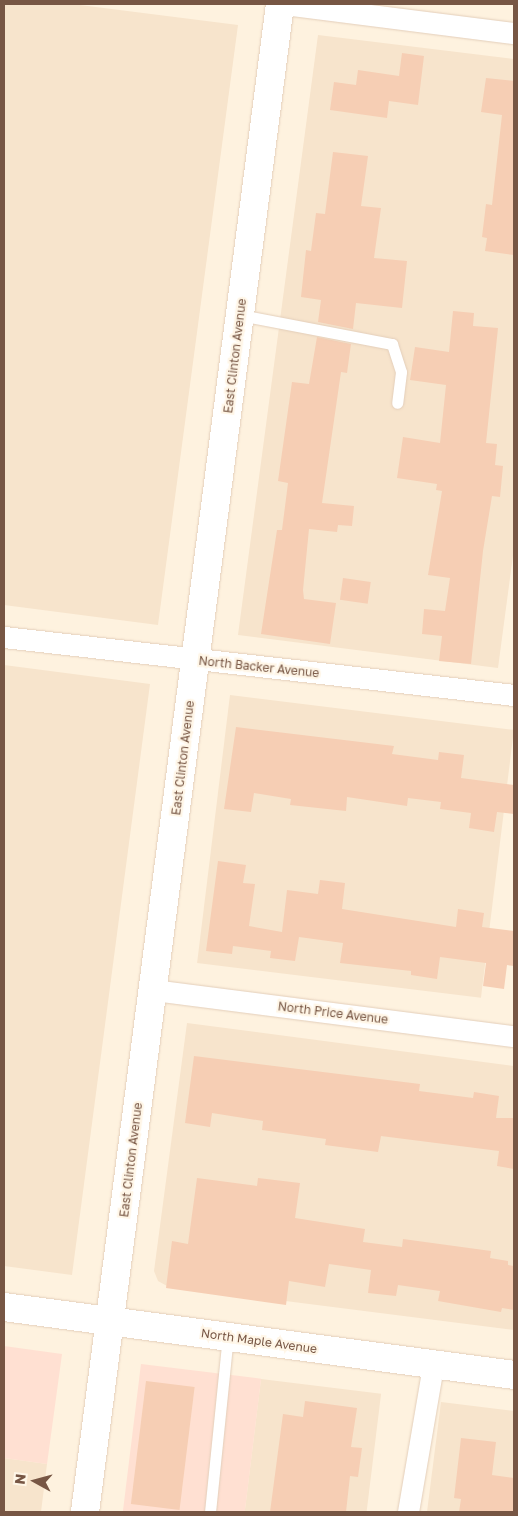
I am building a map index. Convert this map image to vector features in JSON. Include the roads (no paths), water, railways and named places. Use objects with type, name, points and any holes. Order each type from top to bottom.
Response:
[{"type":"main road","name":"East Clinton Avenue","points":[[87,1512],[110,1320],[281,4]]},
{"type":"main road","name":"North Maple Avenue","points":[[4,1307],[514,1375]]},
{"type":"street","points":[[281,4],[514,33]]},
{"type":"street","name":"North Backer Avenue","points":[[4,637],[514,695]]},
{"type":"street","name":"North Price Avenue","points":[[153,990],[514,1036]]},
{"type":"street","points":[[408,1512],[433,1365]]},
{"type":"lane","points":[[240,315],[392,344],[401,372],[397,403]]},
{"type":"lane","points":[[210,1512],[228,1336]]}]
